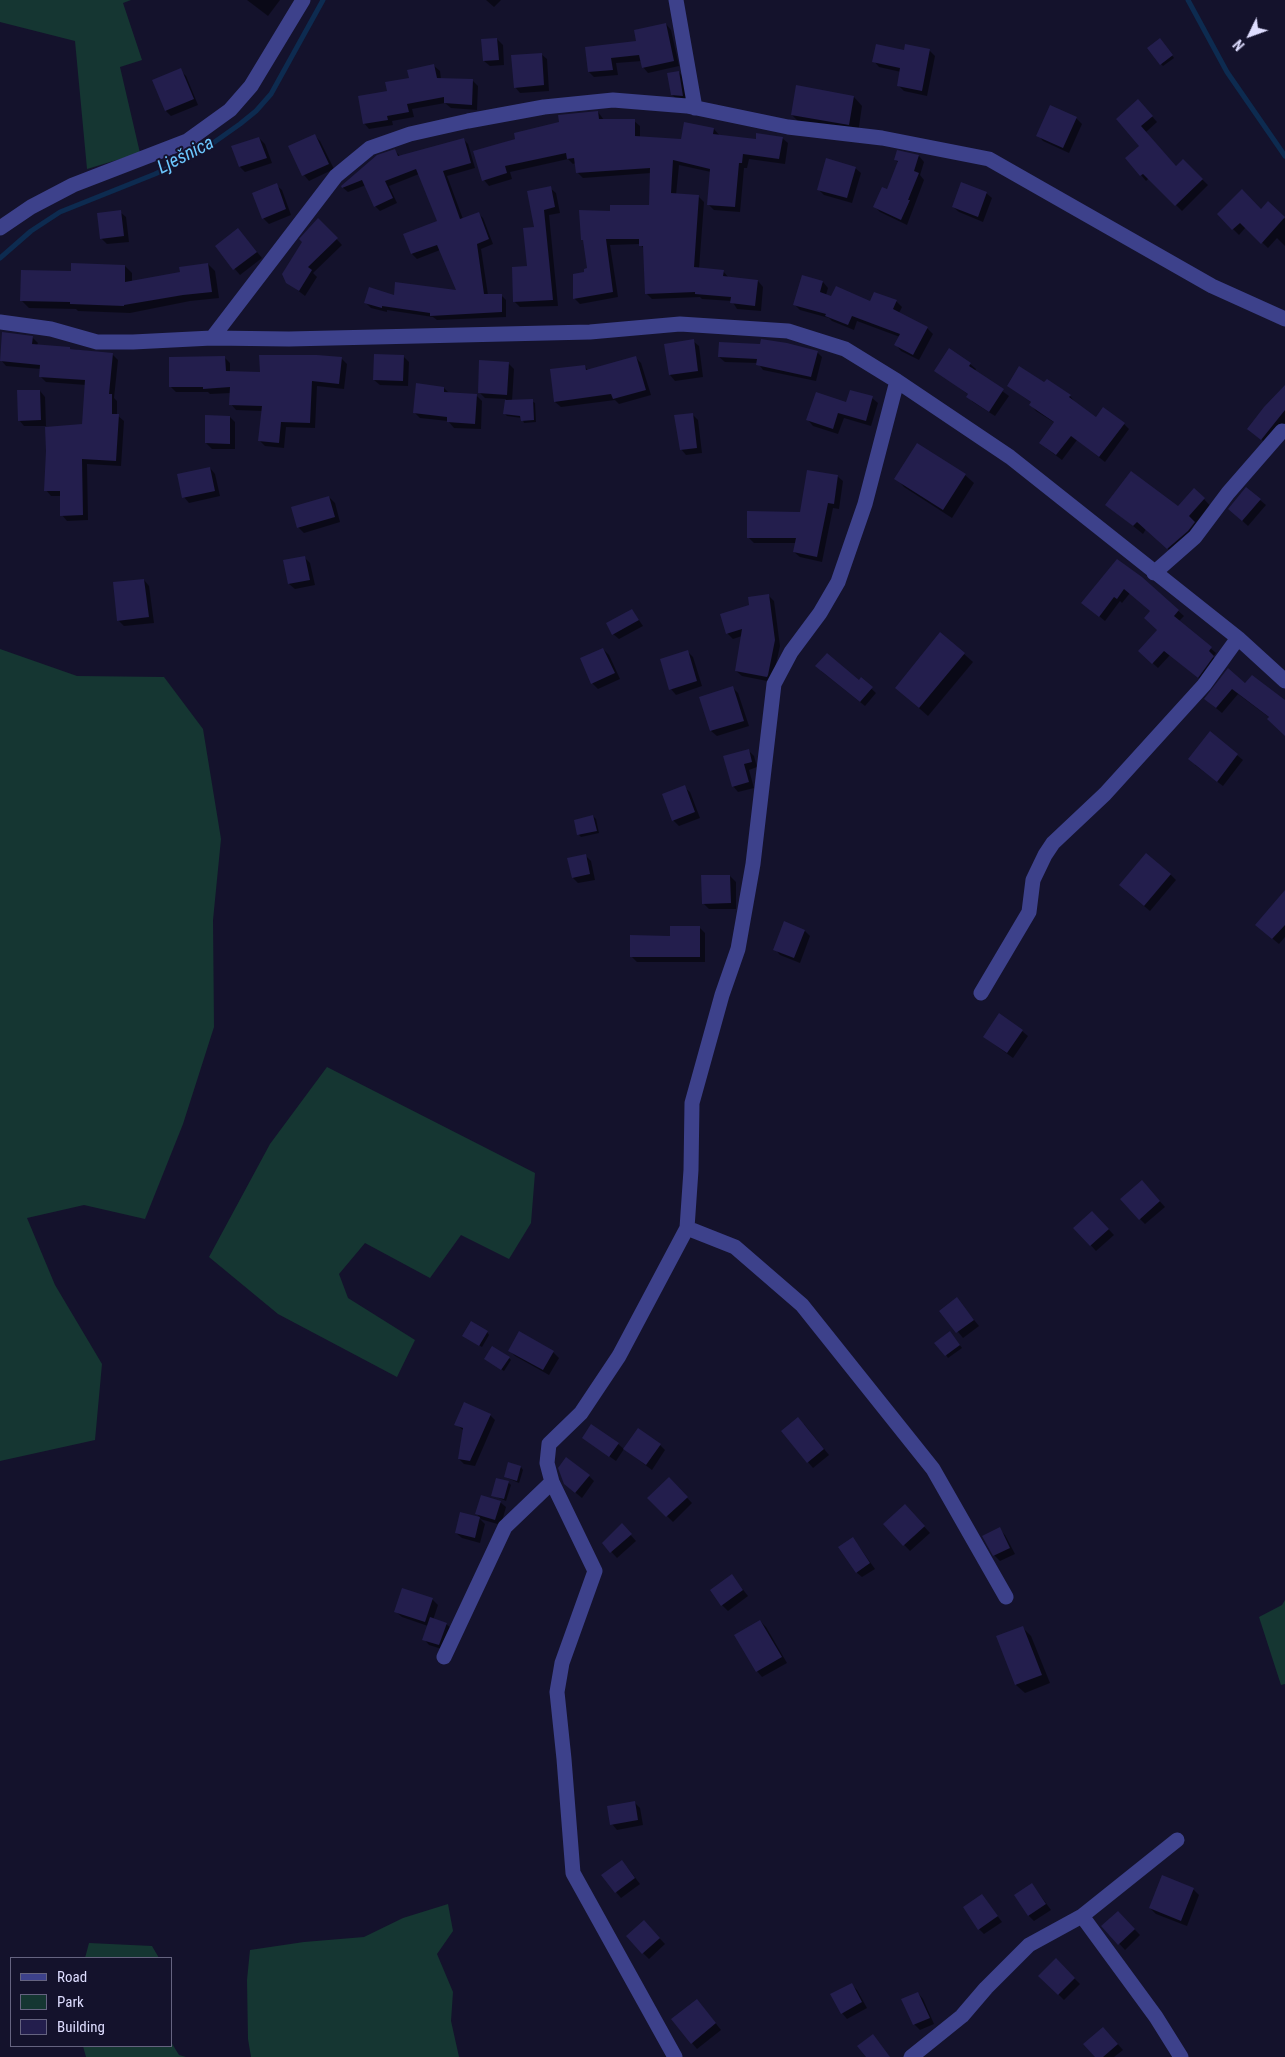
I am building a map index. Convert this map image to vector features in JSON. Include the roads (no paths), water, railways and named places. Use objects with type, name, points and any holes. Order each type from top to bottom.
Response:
[{"type":"street","points":[[0,228],[31,207],[73,185],[186,141],[230,110],[251,86],[303,0]]},
{"type":"street","points":[[676,0],[695,108]]},
{"type":"street","points":[[212,338],[336,176],[370,148],[410,134],[544,107],[613,100],[695,108],[788,127],[882,138],[989,159],[1212,286],[1285,319]]},
{"type":"street","points":[[0,322],[51,329],[97,342],[212,338],[289,339],[590,332],[680,324],[788,331],[845,349],[897,381],[1010,457],[1238,638],[1285,681]]},
{"type":"street","points":[[675,2057],[573,1873],[557,1692],[562,1663],[595,1571],[552,1482],[547,1463],[549,1444],[581,1412],[619,1356],[687,1228],[691,1170],[692,1103],[722,995],[738,949],[754,854],[774,684],[792,652],[820,613],[838,582],[865,504],[897,381]]},
{"type":"street","points":[[1154,573],[1195,537],[1228,493],[1282,431]]},
{"type":"street","points":[[981,993],[1029,912],[1034,880],[1045,855],[1053,843],[1105,794],[1204,685],[1238,638]]},
{"type":"street","points":[[687,1228],[735,1247],[802,1305],[933,1469],[1006,1596]]},
{"type":"street","points":[[444,1657],[505,1527],[552,1482]]},
{"type":"street","points":[[911,2057],[962,2016],[986,1988],[1029,1945],[1082,1916],[1178,1840]]},
{"type":"street","points":[[1082,1916],[1156,2017],[1180,2057]]},
{"type":"waterway","name":"Lješnica","points":[[0,258],[31,231],[60,212],[155,174],[199,153],[240,124],[256,111],[271,94],[323,0]]},
{"type":"waterway","points":[[1188,0],[1227,72],[1285,156]]}]
